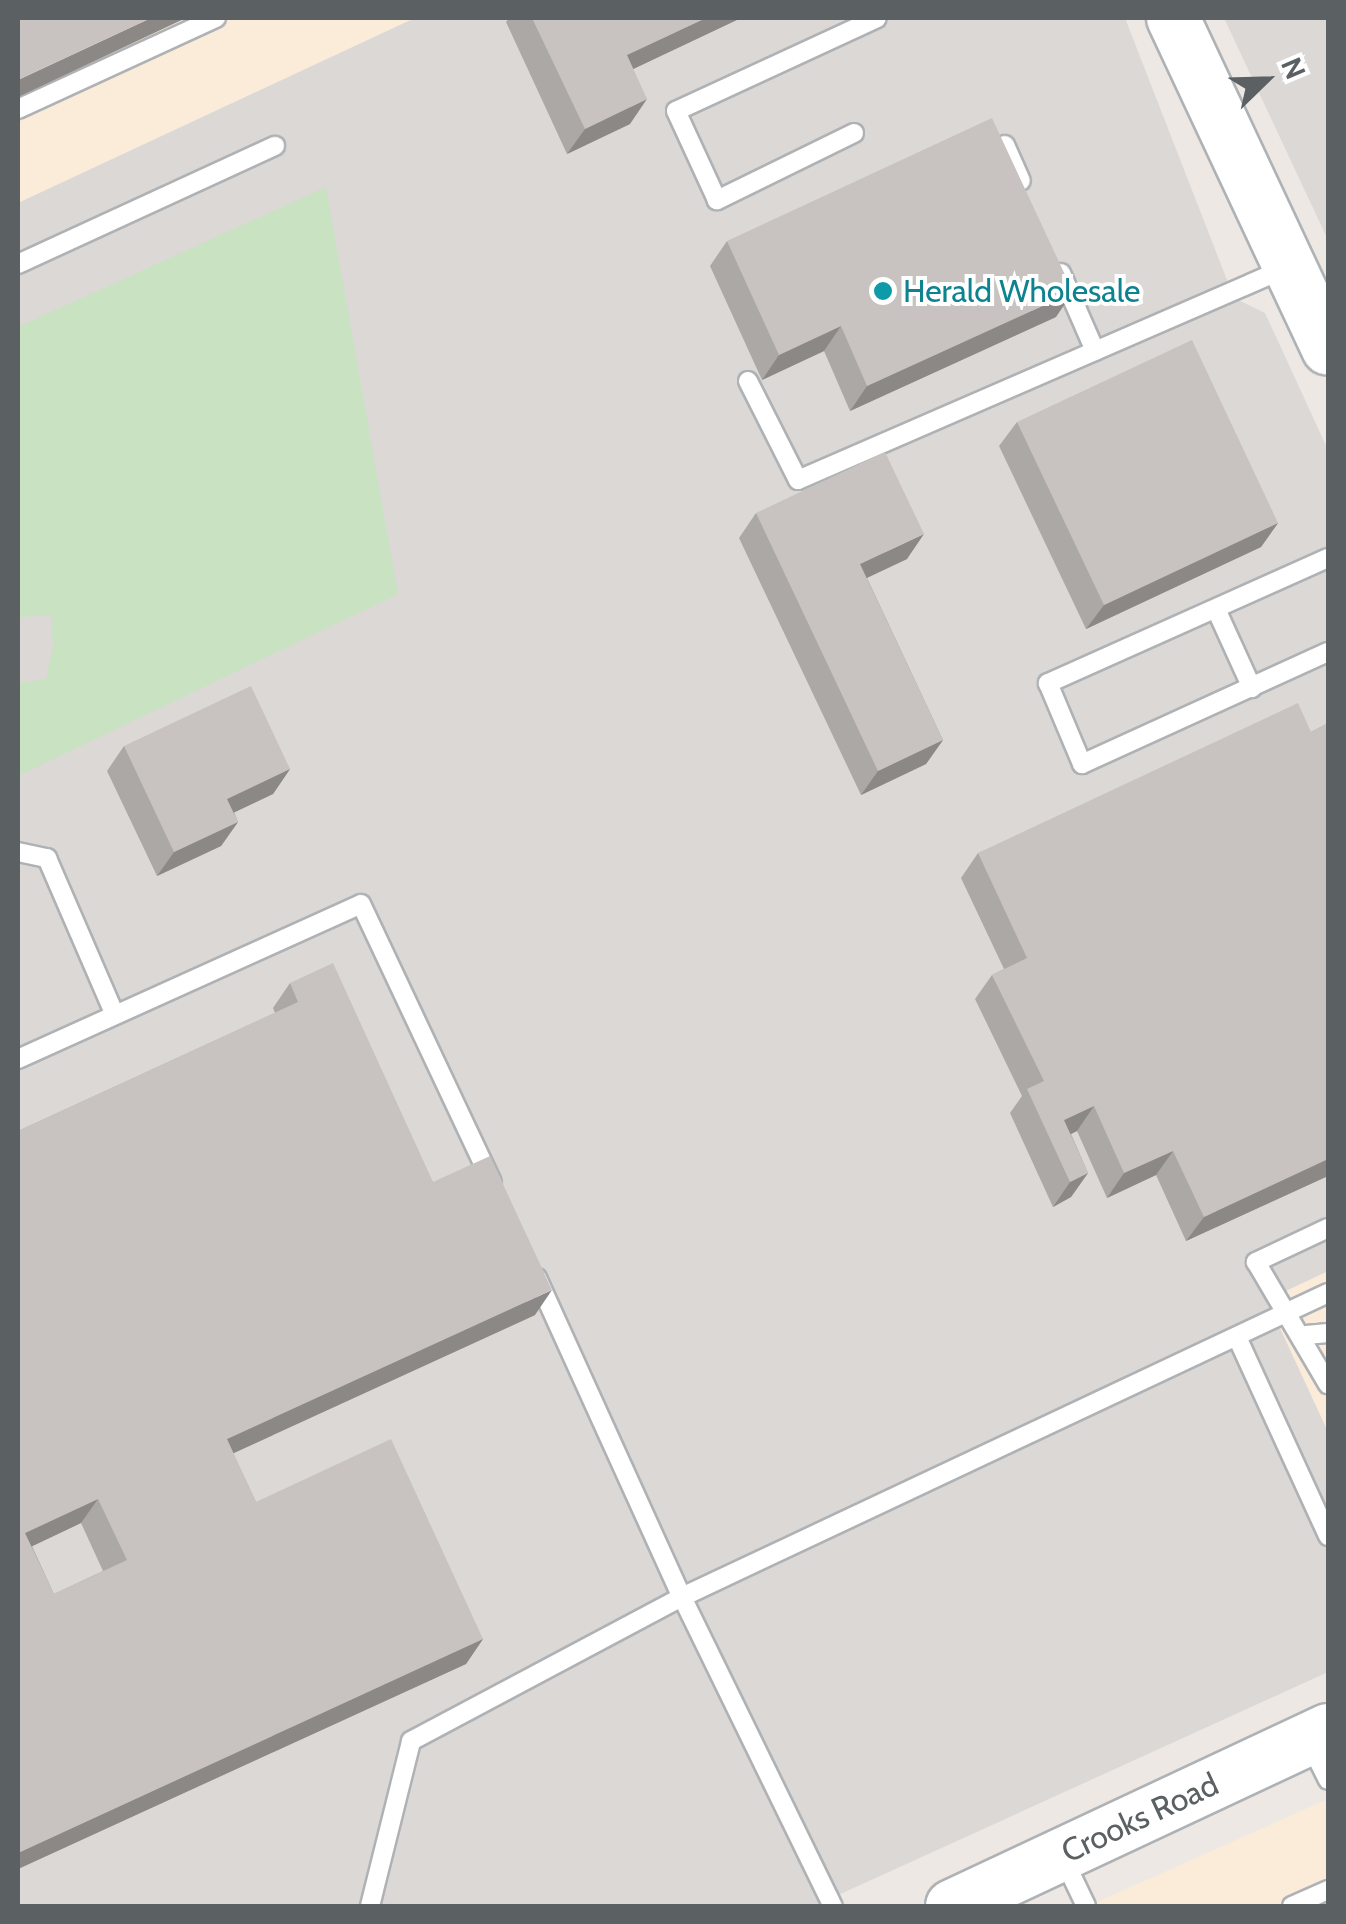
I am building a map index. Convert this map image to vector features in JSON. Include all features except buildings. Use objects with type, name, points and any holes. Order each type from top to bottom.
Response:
[{"type":"main road","points":[[1173,18],[1328,349]]},
{"type":"main road","name":"Crooks Road","points":[[952,1906],[1062,1855],[1322,1750]]},
{"type":"lane","points":[[18,109],[216,18]]},
{"type":"lane","points":[[854,134],[717,200],[676,111],[877,18]]},
{"type":"lane","points":[[1005,145],[1028,196]]},
{"type":"lane","points":[[18,264],[275,146]]},
{"type":"lane","points":[[1050,248],[1095,351]]},
{"type":"lane","points":[[748,381],[798,480],[1291,266]]},
{"type":"lane","points":[[1328,558],[1048,683],[1082,764],[1328,652]]},
{"type":"lane","points":[[1216,609],[1252,688]]},
{"type":"lane","points":[[18,852],[47,858],[114,1013]]},
{"type":"lane","points":[[18,1059],[361,904],[504,1207]]},
{"type":"lane","points":[[1328,1228],[1256,1262],[1286,1312],[1306,1335],[1328,1384]]},
{"type":"lane","points":[[528,1261],[682,1597],[833,1906]]},
{"type":"lane","points":[[370,1906],[411,1740],[682,1597],[1328,1292]]},
{"type":"lane","points":[[1306,1335],[1328,1333]]},
{"type":"lane","points":[[1237,1337],[1328,1536]]},
{"type":"lane","points":[[1062,1855],[1086,1906]]},
{"type":"lane","points":[[1292,1906],[1328,1890]]},
{"type":"shaded area","points":[[18,18],[415,18],[18,203]]},
{"type":"shaded area","points":[[415,18],[1125,18],[1234,298],[1265,313],[1328,450],[1328,1271],[1267,1300],[1328,1432],[1328,1672],[814,1906],[18,1906],[18,203]]},
{"type":"shaded area","points":[[1224,18],[1328,18],[1328,240]]},
{"type":"shaded area","points":[[1328,1271],[1328,1432],[1267,1300]]},
{"type":"shaded area","points":[[1328,1799],[1328,1906],[1088,1906]]},
{"type":"green space","points":[[326,187],[398,594],[18,776],[18,683],[46,679],[53,646],[51,615],[18,617],[18,327]]},
{"type":"place","name":"Herald Wholesale","points":[[883,291]]}]
